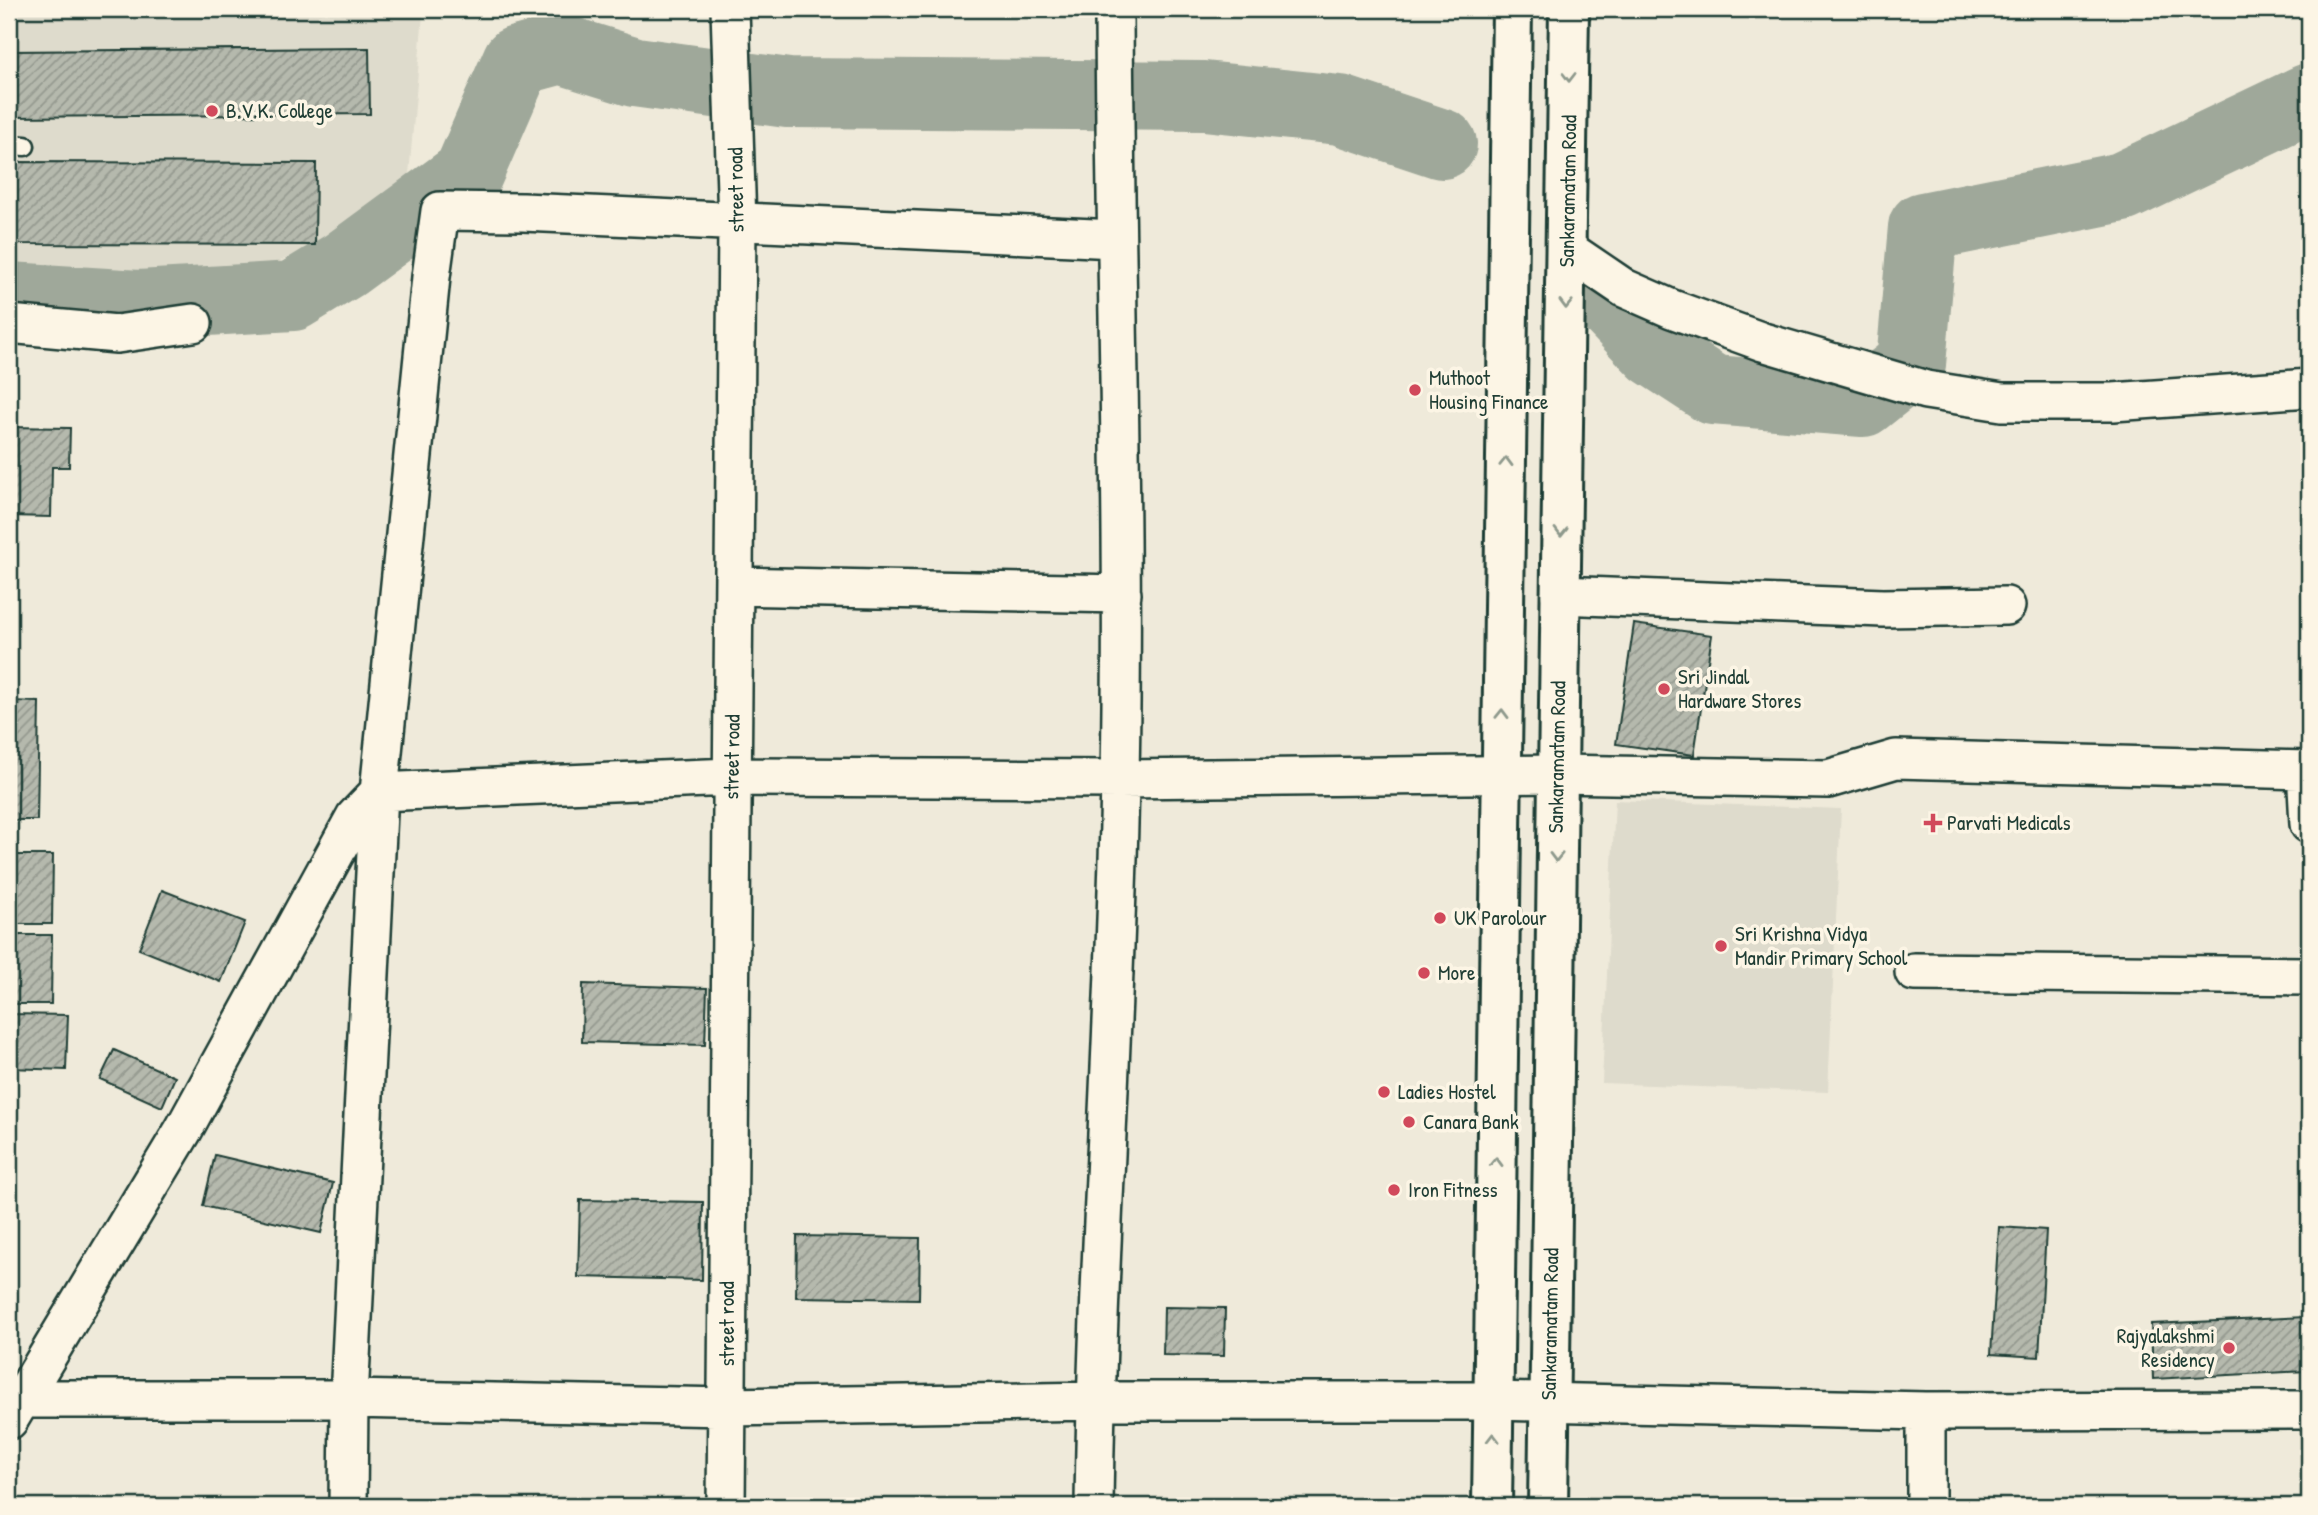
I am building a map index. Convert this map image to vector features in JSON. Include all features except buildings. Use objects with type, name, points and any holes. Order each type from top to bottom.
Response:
[{"type":"main road","points":[[1492,1506],[1512,9]]},
{"type":"main road","name":"Sankaramatam Road","points":[[1548,1506],[1557,774],[1568,250],[1569,9]]},
{"type":"street","name":"street road","points":[[726,1506],[737,223],[730,9]]},
{"type":"street","points":[[1094,1506],[1095,1401],[1120,779],[1122,594],[1114,9]]},
{"type":"street","points":[[348,1506],[349,1399],[379,792],[440,211],[523,212],[1116,239]]},
{"type":"street","points":[[1568,250],[1624,288],[1672,309],[1763,342],[1926,390],[2002,402],[2113,402],[2309,388]]},
{"type":"street","points":[[9,324],[117,334],[193,323]]},
{"type":"street","points":[[734,586],[1122,594]]},
{"type":"street","points":[[1560,595],[1883,608],[2006,606]]},
{"type":"street","points":[[15,1409],[184,1129],[355,817],[379,792],[731,777],[1120,779],[1557,774],[1828,779],[1896,759],[2308,770],[2309,824]]},
{"type":"street","points":[[1914,972],[2309,976]]},
{"type":"street","points":[[15,1409],[349,1399],[727,1407],[1095,1401],[1493,1401],[1926,1411],[2309,1410]]},
{"type":"street","points":[[1926,1411],[1926,1506]]},
{"type":"shaded area","name":"B.V.K. College","points":[[9,11],[423,14],[406,209],[215,288],[9,284]]},
{"type":"shaded area","name":"Sri Krishna Vidya Mandir Primary School","points":[[1615,800],[1841,809],[1828,1092],[1602,1083]]},
{"type":"waterway","points":[[9,297],[139,305],[293,296],[344,265],[468,174],[517,61],[561,49],[635,72],[788,93],[1204,96],[1340,110],[1442,144]]},
{"type":"waterway","points":[[1610,305],[1655,352],[1713,390],[1863,402],[1911,364],[1923,227],[2122,187],[2309,98]]},
{"type":"place","name":"B.V.K. College","points":[[212,111]]},
{"type":"place","name":"Muthoot Housing Finance","points":[[1415,390]]},
{"type":"place","name":"Sri Jindal Hardware Stores","points":[[1664,689]]},
{"type":"place","name":"Parvati Medicals","points":[[1933,823]]},
{"type":"place","name":"UK Parolour","points":[[1440,918]]},
{"type":"place","name":"Sri Krishna Vidya Mandir Primary School","points":[[1721,946]]},
{"type":"place","name":"More","points":[[1424,973]]},
{"type":"place","name":"Ladies Hostel","points":[[1384,1092]]},
{"type":"place","name":"Canara Bank","points":[[1409,1122]]},
{"type":"place","name":"Iron Fitness","points":[[1394,1190]]},
{"type":"place","name":"Rajyalakshmi Residency","points":[[2229,1348]]}]
